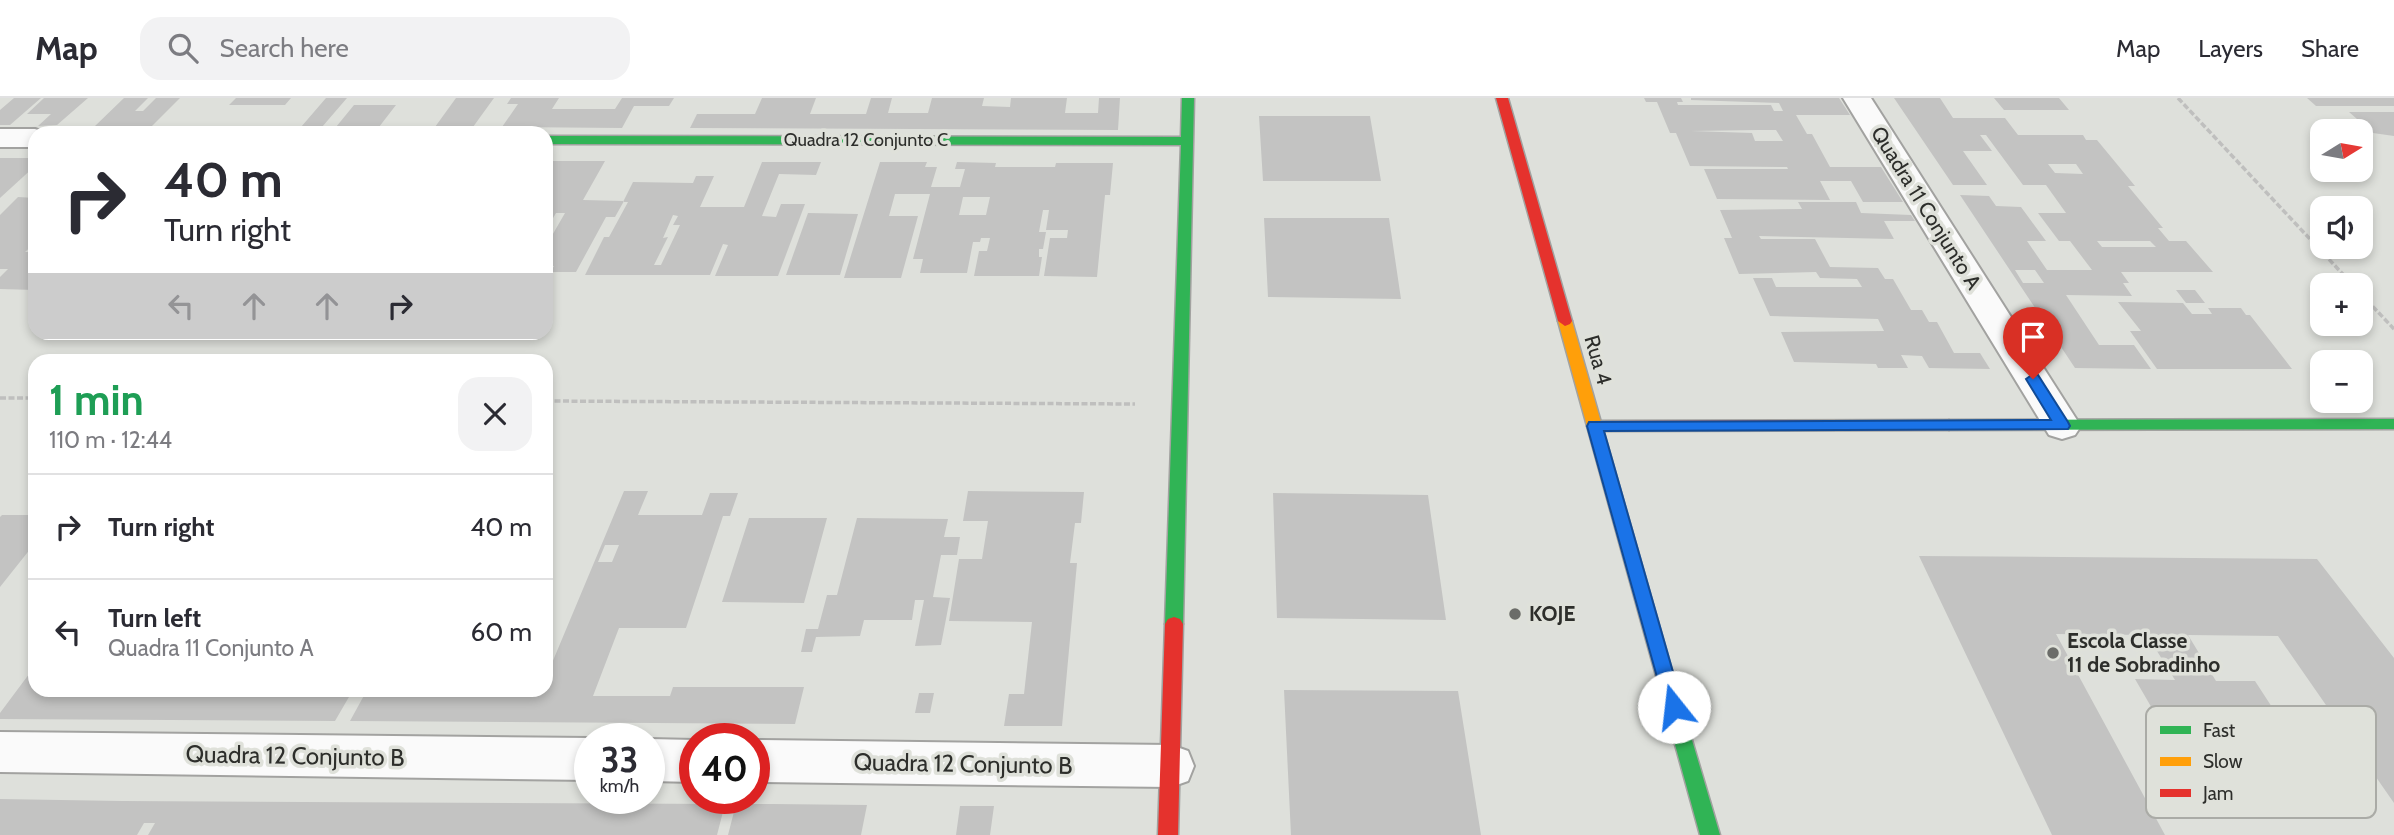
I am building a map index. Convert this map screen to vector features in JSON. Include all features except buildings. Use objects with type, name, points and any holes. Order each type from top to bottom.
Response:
[{"type":"street","points":[[1168,835],[1188,98]]},
{"type":"street","name":"Rua 4","points":[[1502,98],[1710,835]]},
{"type":"street","name":"Quadra 11 Conjunto A","points":[[1857,98],[2062,426]]},
{"type":"street","points":[[0,138],[28,138]]},
{"type":"street","name":"Quadra 12 Conjunto C","points":[[553,139],[1187,141]]},
{"type":"street","points":[[1595,426],[2394,424]]},
{"type":"street","name":"Quadra 12 Conjunto B","points":[[0,752],[574,759]]},
{"type":"street","name":"Quadra 12 Conjunto B","points":[[770,761],[1171,766]]},
{"type":"path","points":[[2178,98],[2342,273]]},
{"type":"path","points":[[2373,307],[2394,330]]},
{"type":"path","points":[[0,398],[28,398]]},
{"type":"path","points":[[553,401],[1178,404]]},
{"type":"traffic: fast","points":[[1174,624],[1188,98]]},
{"type":"traffic: fast","points":[[553,140],[1187,141]]},
{"type":"traffic: fast","points":[[1949,425],[2394,424]]},
{"type":"traffic: fast","points":[[1680,730],[1710,835]]},
{"type":"traffic: slow","points":[[1565,321],[1680,730]]},
{"type":"traffic: jam","points":[[1502,98],[1565,321]]},
{"type":"traffic: jam","points":[[1595,426],[1949,425]]},
{"type":"traffic: jam","points":[[1168,835],[1174,624]]},
{"type":"place","name":"KOJE","points":[[1515,614]]},
{"type":"place","name":"Escola Classe 11 de Sobradinho","points":[[2053,653]]},
{"type":"route","points":[[1674,707],[1595,426],[2062,426],[2033,379]]}]
